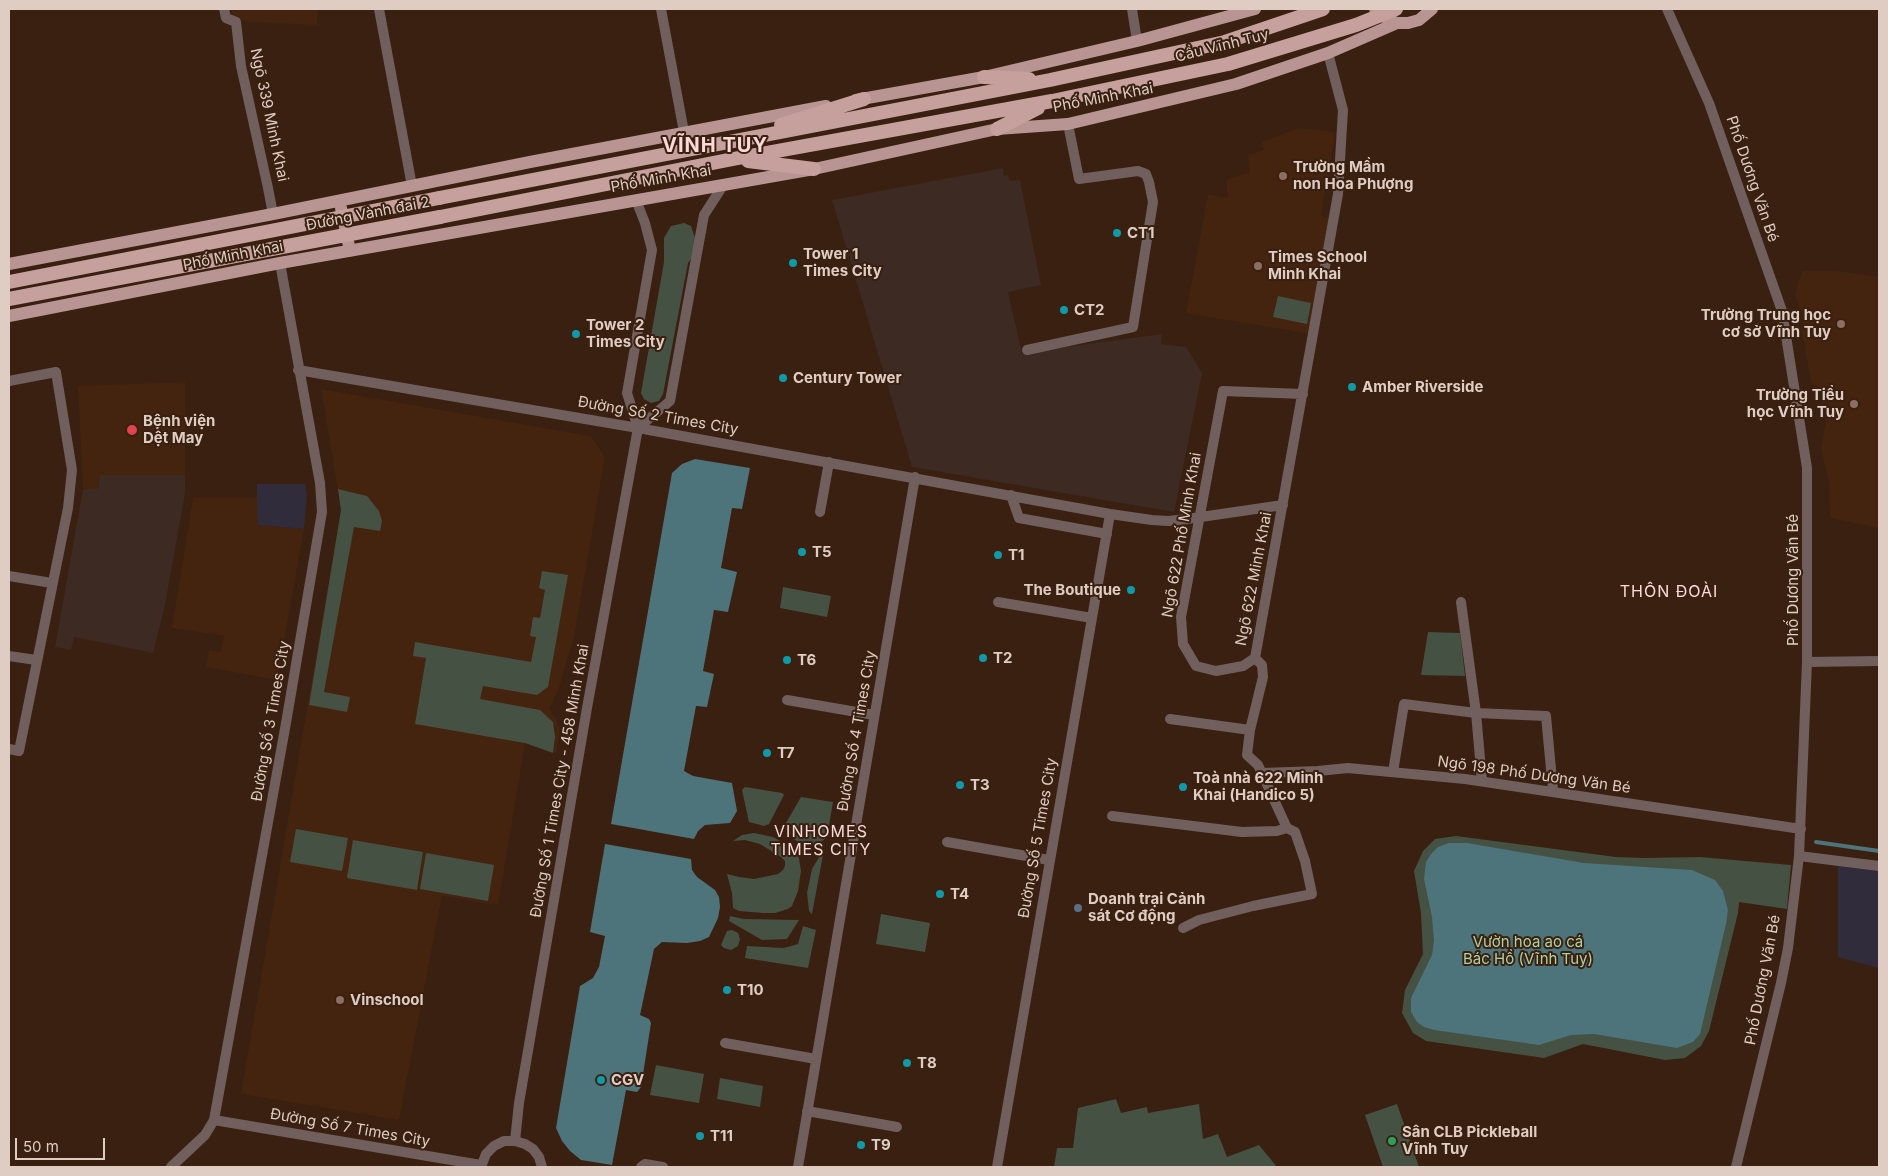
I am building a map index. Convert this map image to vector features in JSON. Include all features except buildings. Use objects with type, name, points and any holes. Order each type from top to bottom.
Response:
[{"type":"highway","name":"Cầu Vĩnh Tuy","points":[[1050,80],[1225,42],[1323,9]]},
{"type":"highway","name":"Cầu Vĩnh Tuy","points":[[1052,101],[1228,64],[1356,25],[1396,9]]},
{"type":"highway","points":[[984,77],[1050,80]]},
{"type":"highway","points":[[721,145],[1050,80]]},
{"type":"highway","points":[[721,145],[864,99]]},
{"type":"highway","points":[[997,129],[1052,101]]},
{"type":"highway","name":"Đường Vành đai 2","points":[[9,299],[733,159],[1052,101]]},
{"type":"highway","name":"Đường Vành đai 2","points":[[9,282],[721,145]]},
{"type":"highway","points":[[733,159],[814,169]]},
{"type":"main road","points":[[9,264],[684,132],[984,77],[1137,41],[1255,9]]},
{"type":"main road","points":[[1375,9],[1387,20],[1397,23]]},
{"type":"main road","name":"Phố Minh Khai","points":[[9,316],[350,250],[814,169],[997,129],[1068,124],[1236,84],[1328,53],[1397,23],[1419,20],[1432,9]]},
{"type":"main road","points":[[340,200],[350,250]]},
{"type":"main road","points":[[272,214],[280,263]]},
{"type":"street","name":"Ngõ 339 Minh Khai","points":[[224,9],[226,18],[236,22],[242,66],[272,214]]},
{"type":"street","points":[[379,9],[412,186]]},
{"type":"street","points":[[661,9],[684,132]]},
{"type":"street","points":[[1132,9],[1137,41]]},
{"type":"street","name":"Phố Dương Văn Bé","points":[[1668,9],[1710,103],[1782,311],[1807,468],[1807,662],[1799,856],[1788,948],[1736,1167]]},
{"type":"street","points":[[1283,505],[1338,194],[1343,110],[1328,53]]},
{"type":"street","points":[[1027,350],[1133,327],[1153,202],[1149,182],[1146,174],[1138,171],[1079,178],[1068,124]]},
{"type":"street","points":[[638,428],[670,402],[704,215],[724,184]]},
{"type":"street","name":"Đường Số 1 Times City - 458 Minh Khai","points":[[515,1141],[519,1103],[587,708],[638,428],[627,393],[652,250],[645,223],[636,200]]},
{"type":"street","name":"Đường Số 3 Times City","points":[[171,1167],[205,1135],[214,1120],[320,525],[321,492],[280,263]]},
{"type":"street","name":"Đường Số 2 Times City","points":[[298,370],[915,477],[1110,514],[1168,521],[1283,505]]},
{"type":"street","points":[[9,381],[56,372],[72,470],[68,508],[19,751],[9,749]]},
{"type":"street","name":"Ngõ 622 Phố Minh Khai","points":[[1255,658],[1243,666],[1216,671],[1196,666],[1183,644],[1181,617],[1223,391],[1303,394]]},
{"type":"street","points":[[820,512],[829,462]]},
{"type":"street","name":"Đường Số 4 Times City","points":[[798,1167],[915,477]]},
{"type":"street","points":[[1012,495],[1019,518],[1107,534]]},
{"type":"street","name":"Ngõ 622 Minh Khai","points":[[1255,658],[1283,505]]},
{"type":"street","name":"Đường Số 5 Times City","points":[[997,1167],[1110,514]]},
{"type":"street","points":[[9,576],[52,583]]},
{"type":"street","points":[[998,602],[1092,618]]},
{"type":"street","points":[[1460,602],[1476,713],[1482,781]]},
{"type":"street","points":[[9,656],[36,660]]},
{"type":"street","points":[[1183,928],[1200,920],[1234,911],[1312,894],[1305,862],[1295,832],[1287,828],[1258,765],[1247,755],[1250,730],[1263,677],[1262,665],[1255,658]]},
{"type":"street","points":[[1807,662],[1879,661]]},
{"type":"street","points":[[787,700],[874,715]]},
{"type":"street","points":[[1393,772],[1404,704],[1476,713],[1546,716],[1553,790]]},
{"type":"street","points":[[1170,719],[1250,730]]},
{"type":"street","name":"Ngõ 198 Phố Dương Văn Bé","points":[[1262,774],[1348,768],[1482,781],[1553,790],[1801,829]]},
{"type":"street","points":[[1112,816],[1242,832],[1277,831],[1287,828]]},
{"type":"street","points":[[947,842],[1049,860]]},
{"type":"street","points":[[1799,856],[1879,866]]},
{"type":"street","points":[[725,1043],[816,1059]]},
{"type":"street","points":[[807,1111],[897,1127]]},
{"type":"street","name":"Đường Số 7 Times City","points":[[214,1120],[481,1166]]},
{"type":"street","points":[[481,1166],[486,1154],[494,1146],[504,1141],[515,1141],[533,1149],[539,1157],[542,1167]]},
{"type":"street","points":[[641,1167],[645,1164],[663,1167]]},
{"type":"shaded area","points":[[232,9],[317,9],[317,25],[240,20],[232,14]]},
{"type":"shaded area","name":"Times School Minh Khai","points":[[1298,128],[1335,132],[1321,216],[1330,218],[1311,334],[1186,313],[1208,194],[1228,198],[1226,180],[1250,172],[1248,155],[1264,150],[1262,142]]},
{"type":"shaded area","points":[[1003,168],[1004,176],[1008,175],[1010,181],[1020,180],[1041,285],[1008,292],[1022,353],[1162,334],[1161,344],[1186,347],[1202,373],[1174,512],[912,467],[832,200]]},
{"type":"shaded area","points":[[1802,271],[1837,271],[1879,277],[1879,528],[1830,518],[1829,483],[1821,449],[1831,390],[1821,389],[1811,383],[1801,327],[1804,321],[1795,294]]},
{"type":"shaded area","name":"Bệnh viện Dệt May","points":[[185,382],[185,475],[100,475],[98,489],[83,489],[78,386]]},
{"type":"shaded area","points":[[321,389],[591,436],[605,457],[574,637],[559,688],[549,709],[560,729],[556,754],[525,743],[498,905],[442,896],[399,1120],[241,1094],[341,510]]},
{"type":"shaded area","points":[[100,475],[185,475],[185,493],[165,605],[153,653],[74,637],[71,650],[55,647],[83,489],[98,489]]},
{"type":"shaded area","points":[[257,484],[305,484],[307,495],[304,529],[257,525]]},
{"type":"shaded area","points":[[193,498],[257,498],[258,525],[304,529],[277,680],[206,667],[209,650],[221,652],[224,636],[172,628]]},
{"type":"shaded area","points":[[1838,865],[1879,871],[1879,968],[1838,957]]},
{"type":"green space","points":[[684,223],[691,226],[696,241],[692,258],[688,263],[663,394],[659,401],[651,403],[644,399],[641,393],[664,262],[664,238],[671,226]]},
{"type":"green space","points":[[1278,296],[1311,303],[1307,324],[1273,317]]},
{"type":"green space","points":[[338,489],[367,496],[379,511],[382,521],[380,531],[354,527],[324,692],[350,697],[347,712],[309,705],[341,510]]},
{"type":"green space","points":[[542,571],[568,575],[548,687],[537,695],[483,686],[480,699],[540,710],[553,722],[555,737],[553,753],[525,743],[415,724],[426,658],[413,656],[415,642],[531,662],[536,637],[530,636],[533,617],[540,618],[545,590],[539,588]]},
{"type":"green space","points":[[783,587],[831,596],[827,617],[780,608]]},
{"type":"green space","points":[[1428,632],[1460,633],[1465,676],[1421,675]]},
{"type":"green space","points":[[745,787],[782,793],[784,795],[769,824],[764,826],[749,822],[742,790]]},
{"type":"green space","points":[[801,797],[833,802],[827,837],[820,843],[813,845],[798,842],[786,830],[786,823]]},
{"type":"green space","points":[[296,829],[348,838],[342,871],[290,862]]},
{"type":"green space","points":[[754,833],[773,837],[782,842],[799,858],[801,871],[798,891],[792,906],[788,909],[775,913],[763,913],[739,911],[733,908],[732,893],[727,874],[754,879],[778,874],[785,866],[785,861],[781,857],[760,844],[745,840],[733,841],[742,835]]},
{"type":"green space","name":"Vườn hoa ao cá Bác Hồ (Vĩnh Tuy)","points":[[1456,836],[1616,857],[1700,857],[1791,865],[1787,909],[1739,902],[1738,913],[1709,1031],[1701,1046],[1685,1058],[1665,1060],[1583,1044],[1544,1058],[1426,1041],[1413,1033],[1402,1013],[1405,990],[1423,954],[1421,913],[1414,871],[1423,851],[1435,839]]},
{"type":"green space","points":[[353,840],[423,852],[417,890],[347,878]]},
{"type":"green space","points":[[426,853],[494,865],[488,901],[420,889]]},
{"type":"green space","points":[[821,854],[823,855],[812,914],[809,911],[807,893],[812,869]]},
{"type":"green space","points":[[881,914],[930,923],[925,952],[876,944]]},
{"type":"green space","points":[[730,916],[744,919],[799,920],[787,939],[762,940],[729,921]]},
{"type":"green space","points":[[803,926],[816,930],[808,968],[745,958],[747,946],[784,948],[798,944]]},
{"type":"green space","points":[[732,930],[738,933],[740,939],[738,946],[731,950],[721,945],[727,931]]},
{"type":"green space","points":[[656,1065],[704,1074],[699,1103],[650,1095]]},
{"type":"green space","points":[[720,1078],[763,1086],[760,1107],[717,1099]]},
{"type":"green space","points":[[1116,1099],[1121,1113],[1147,1107],[1148,1113],[1199,1104],[1203,1139],[1218,1134],[1227,1157],[1259,1145],[1277,1167],[1054,1167],[1057,1148],[1073,1148],[1078,1108]]},
{"type":"green space","name":"Sân CLB Pickleball Vĩnh Tuy","points":[[1397,1104],[1419,1167],[1383,1167],[1365,1115]]},
{"type":"water","points":[[695,459],[750,468],[742,509],[732,508],[721,568],[737,572],[728,612],[714,610],[703,671],[714,674],[707,707],[696,706],[684,771],[693,776],[732,783],[737,811],[730,823],[705,825],[698,831],[694,839],[611,824],[672,473],[682,464]]},
{"type":"water","name":"Vườn hoa ao cá Bác Hồ (Vĩnh Tuy)","points":[[1449,843],[1467,843],[1584,863],[1692,870],[1715,880],[1723,891],[1728,910],[1700,1034],[1693,1042],[1677,1048],[1594,1034],[1571,1035],[1539,1045],[1434,1030],[1424,1027],[1417,1022],[1411,1012],[1411,998],[1432,955],[1434,941],[1432,917],[1424,879],[1426,862],[1438,847]]},
{"type":"water","points":[[605,844],[691,859],[692,870],[697,877],[715,890],[719,897],[720,907],[718,918],[709,937],[687,943],[662,942],[654,949],[640,1015],[649,1019],[651,1023],[641,1087],[637,1092],[626,1090],[612,1165],[581,1160],[562,1141],[556,1128],[580,986],[593,978],[599,967],[605,936],[590,932]]},
{"type":"waterway","points":[[1816,842],[1879,851]]},
{"type":"place","name":"Trường Mầm non Hoa Phượng","points":[[1283,176]]},
{"type":"place","name":"CT1","points":[[1117,233]]},
{"type":"place","name":"Tower 1 Times City","points":[[793,263]]},
{"type":"place","name":"Times School Minh Khai","points":[[1258,266]]},
{"type":"place","name":"CT2","points":[[1064,310]]},
{"type":"place","name":"Trường Trung học cơ sở Vĩnh Tuy","points":[[1841,324]]},
{"type":"place","name":"Tower 2 Times City","points":[[576,334]]},
{"type":"place","name":"Century Tower","points":[[783,378]]},
{"type":"place","name":"Amber Riverside","points":[[1352,387]]},
{"type":"place","name":"Trường Tiểu học Vĩnh Tuy","points":[[1854,404]]},
{"type":"place","name":"Bệnh viện Dệt May","points":[[132,430]]},
{"type":"place","name":"T5","points":[[802,552]]},
{"type":"place","name":"T1","points":[[998,555]]},
{"type":"place","name":"The Boutique","points":[[1131,590]]},
{"type":"place","name":"T2","points":[[983,658]]},
{"type":"place","name":"T6","points":[[787,660]]},
{"type":"place","name":"T7","points":[[767,753]]},
{"type":"place","name":"T3","points":[[960,785]]},
{"type":"place","name":"Toà nhà 622 Minh Khai (Handico 5)","points":[[1183,787]]},
{"type":"place","name":"T4","points":[[940,894]]},
{"type":"place","name":"Doanh trại Cảnh sát Cơ động","points":[[1078,908]]},
{"type":"place","name":"T10","points":[[727,990]]},
{"type":"place","name":"Vinschool","points":[[340,1000]]},
{"type":"place","name":"T8","points":[[907,1063]]},
{"type":"place","name":"CGV","points":[[601,1080]]},
{"type":"place","name":"T11","points":[[700,1136]]},
{"type":"place","name":"Sân CLB Pickleball Vĩnh Tuy","points":[[1392,1141]]},
{"type":"place","name":"T9","points":[[861,1145]]},
{"type":"district","name":"VĨNH TUY","points":[[715,146]]},
{"type":"district","name":"THÔN ĐOÀI","points":[[1669,592]]},
{"type":"district","name":"VINHOMES TIMES CITY","points":[[821,841]]}]
